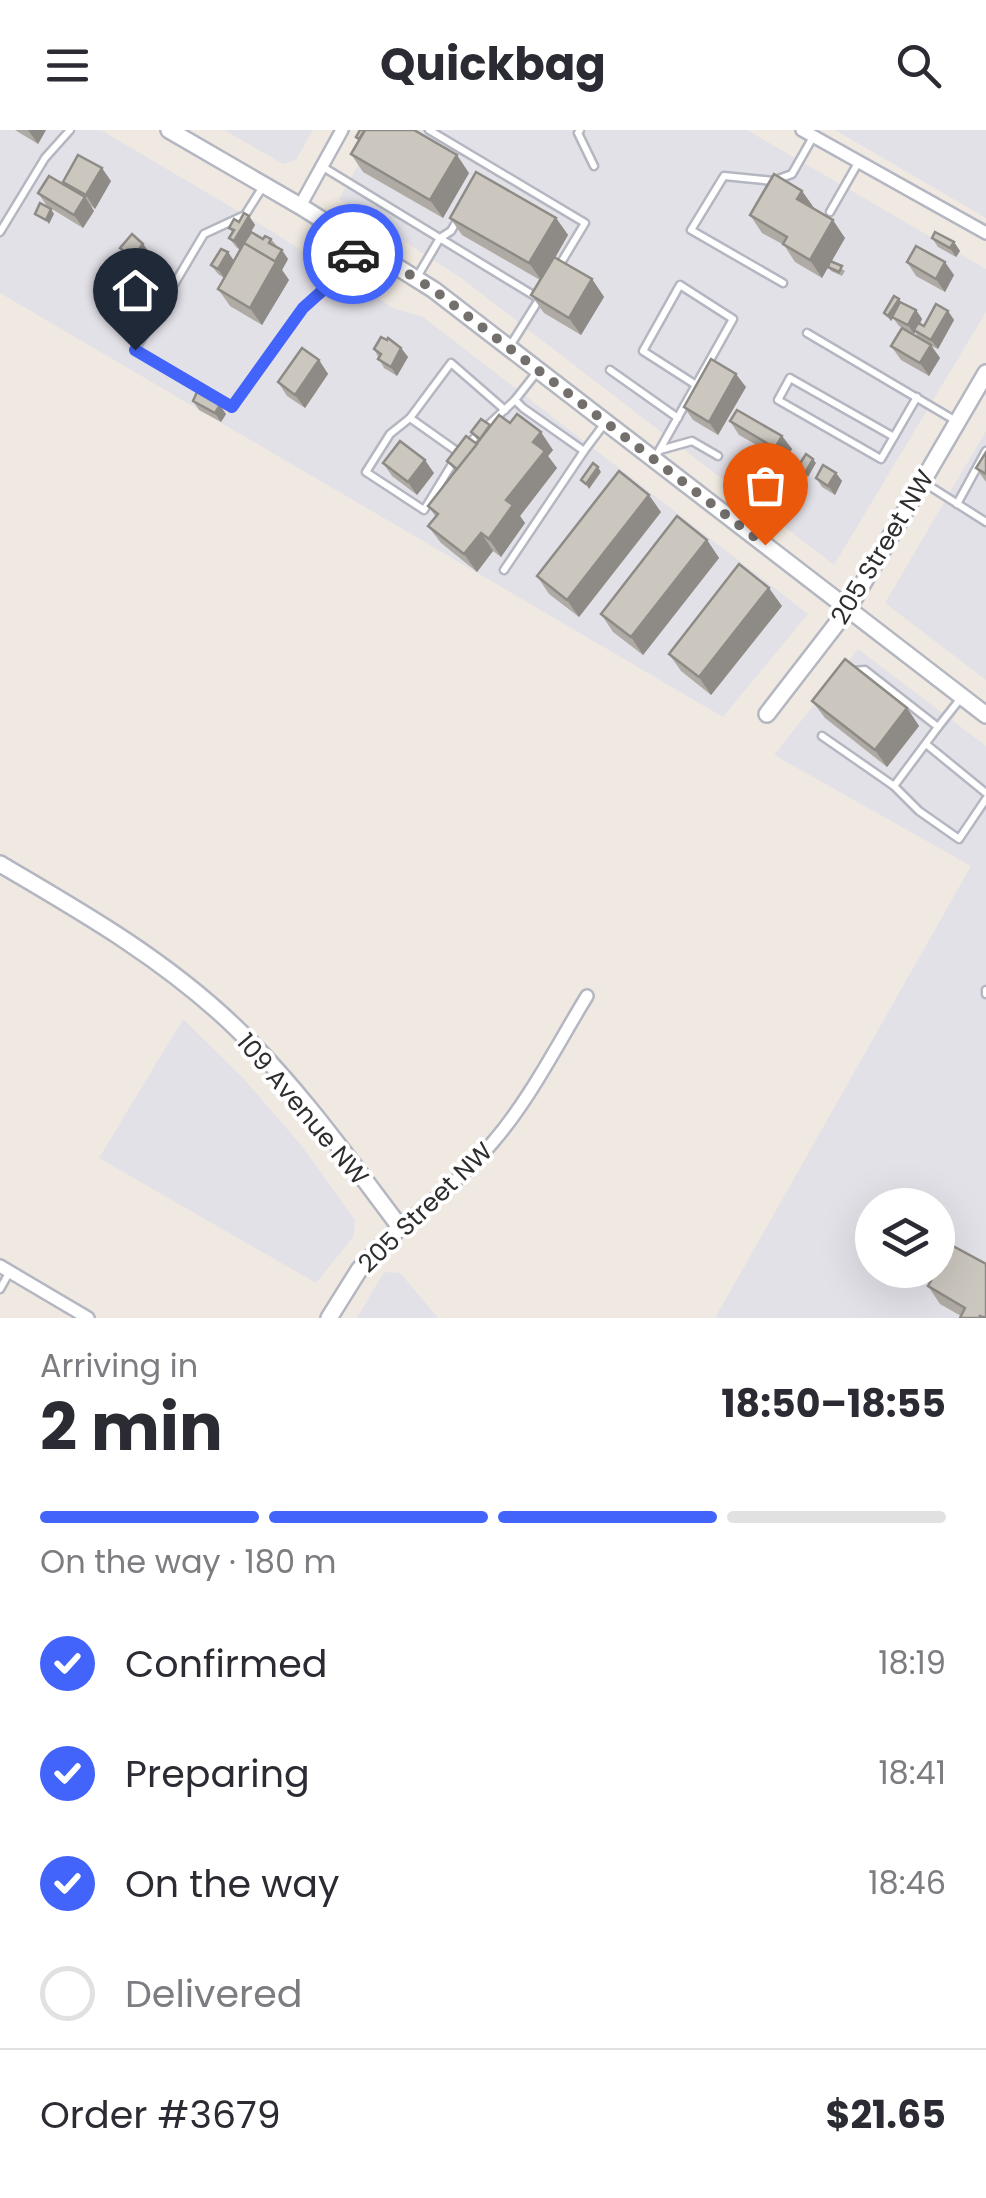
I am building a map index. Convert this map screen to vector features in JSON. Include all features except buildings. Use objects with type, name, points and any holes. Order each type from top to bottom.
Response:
[{"type":"street","points":[[170,130],[417,278],[606,422],[657,455],[986,715]]},
{"type":"street","points":[[300,206],[342,130]]},
{"type":"street","points":[[808,133],[986,233]]},
{"type":"street","name":"205 Street NW","points":[[767,714],[848,608],[986,372]]},
{"type":"street","name":"109 Avenue NW","points":[[0,864],[111,929],[232,1024],[300,1098],[400,1228]]},
{"type":"street","name":"205 Street NW","points":[[329,1318],[359,1270],[495,1140],[587,996]]},
{"type":"street","points":[[5,1269],[88,1318]]},
{"type":"lane","points":[[0,232],[45,158],[70,130]]},
{"type":"lane","points":[[429,130],[585,223],[558,268]]},
{"type":"lane","points":[[580,130],[594,166]]},
{"type":"lane","points":[[783,283],[691,230],[724,176],[773,181],[792,174],[808,133]]},
{"type":"lane","points":[[830,212],[858,162]]},
{"type":"lane","points":[[322,166],[539,299]]},
{"type":"lane","points":[[264,185],[244,215],[204,234],[135,350],[232,407],[303,308],[342,273],[360,243]]},
{"type":"lane","points":[[417,278],[440,238],[451,232],[461,215]]},
{"type":"lane","points":[[509,348],[548,284]]},
{"type":"lane","points":[[657,455],[734,318],[680,285],[643,351],[696,385]]},
{"type":"lane","points":[[808,333],[957,422]]},
{"type":"lane","points":[[504,410],[451,362],[410,418],[390,434],[366,472],[424,510],[459,453],[504,410],[514,400],[538,370]]},
{"type":"lane","points":[[610,370],[678,418]]},
{"type":"lane","points":[[894,438],[790,378],[778,400],[881,458],[894,438],[917,398]]},
{"type":"lane","points":[[970,399],[986,408]]},
{"type":"lane","points":[[514,400],[584,451]]},
{"type":"lane","points":[[410,418],[459,453]]},
{"type":"lane","points":[[504,570],[606,422]]},
{"type":"lane","points":[[657,455],[692,441],[718,456]]},
{"type":"lane","points":[[957,504],[986,450]]},
{"type":"lane","points":[[922,482],[986,522]]},
{"type":"lane","points":[[848,672],[865,670],[938,727]]},
{"type":"lane","points":[[894,786],[962,697]]},
{"type":"lane","points":[[822,736],[894,786],[919,811],[959,840],[986,796],[926,744]]},
{"type":"lane","points":[[0,1289],[5,1269]]},
{"type":"shaded area","points":[[0,130],[101,130],[393,308],[423,317],[808,614],[723,717],[0,293]]},
{"type":"shaded area","points":[[224,130],[313,130],[296,160],[283,164]]},
{"type":"shaded area","points":[[378,130],[747,130],[986,269],[986,312],[834,565],[461,278],[339,199]]},
{"type":"shaded area","points":[[835,130],[986,130],[986,218]]},
{"type":"shaded area","points":[[986,431],[986,680],[885,603]]},
{"type":"shaded area","points":[[858,649],[986,746],[986,1318],[715,1318],[971,866],[774,755]]},
{"type":"shaded area","points":[[183,1019],[244,1079],[301,1145],[355,1220],[354,1236],[316,1283],[99,1158]]},
{"type":"shaded area","points":[[384,1272],[400,1273],[438,1318],[357,1318]]},
{"type":"way so far","points":[[353,254],[360,243],[434,290],[765,545]]},
{"type":"route","points":[[135,350],[232,407],[303,308],[342,273],[353,254]]}]
